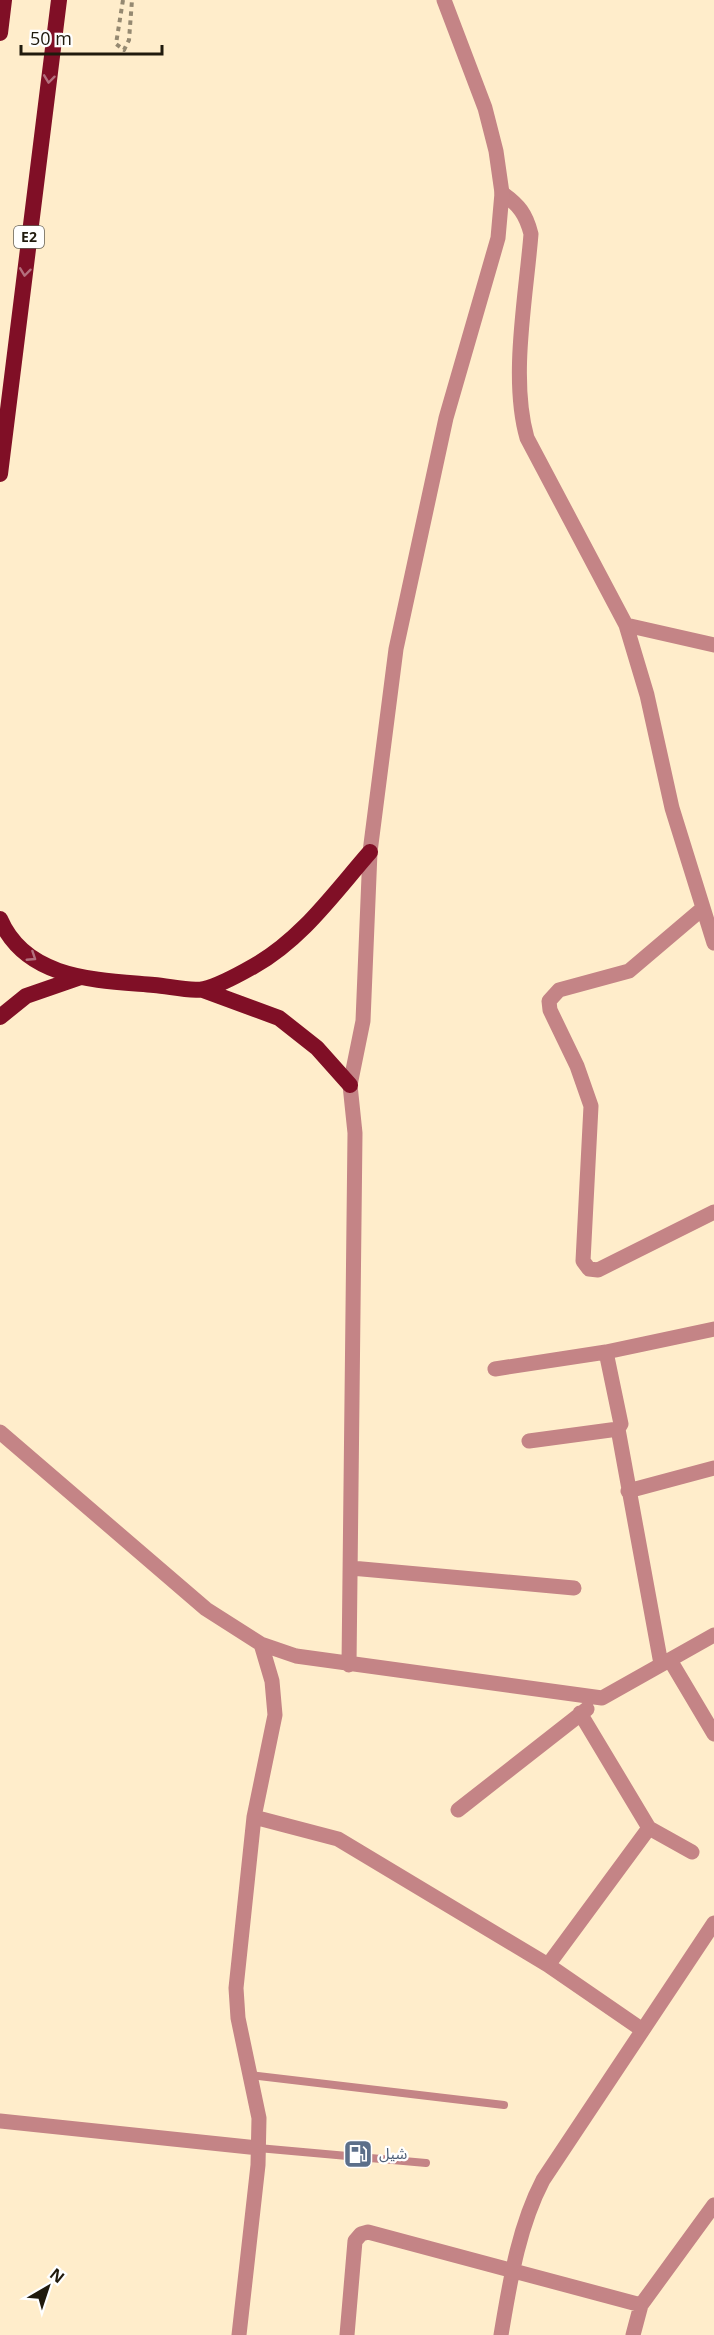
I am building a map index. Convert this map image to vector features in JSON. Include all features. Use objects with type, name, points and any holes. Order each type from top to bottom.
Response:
[{"type":"highway","points":[[0,33],[4,0]]},
{"type":"highway","name":"E2","points":[[0,474],[59,0]]},
{"type":"highway","points":[[203,990],[254,966],[299,934],[370,852]]},
{"type":"highway","points":[[0,919],[5,931],[20,949],[38,961],[78,978],[203,990],[279,1018],[318,1048],[350,1085]]},
{"type":"highway","points":[[0,1017],[26,996],[78,978]]},
{"type":"street","points":[[349,1665],[355,1133],[350,1085],[363,1021],[370,852],[396,649],[446,418],[498,238],[502,193],[496,151],[485,108],[444,0]]},
{"type":"street","points":[[502,193],[515,202],[526,215],[531,234],[519,385],[522,421],[527,438],[626,625],[648,695],[672,808],[714,943]]},
{"type":"street","points":[[626,625],[714,645]]},
{"type":"street","points":[[702,909],[629,971],[559,990],[549,1001],[550,1010],[577,1066],[591,1106],[584,1261],[590,1269],[598,1270],[714,1212]]},
{"type":"street","points":[[495,1369],[606,1352],[714,1329]]},
{"type":"street","points":[[606,1352],[621,1424],[618,1429],[628,1491],[666,1662],[714,1734]]},
{"type":"street","points":[[528,1441],[618,1429]]},
{"type":"street","points":[[0,1432],[206,1609],[261,1644],[296,1656],[349,1665],[602,1698]]},
{"type":"street","points":[[628,1491],[714,1468]]},
{"type":"street","points":[[351,1568],[574,1588]]},
{"type":"street","points":[[458,1810],[580,1713],[602,1698],[714,1635]]},
{"type":"street","points":[[239,2335],[259,2118],[236,1988],[254,1817],[275,1715],[272,1681],[261,1644]]},
{"type":"street","points":[[580,1713],[649,1828],[692,1852]]},
{"type":"street","points":[[254,1817],[338,1839],[548,1965],[641,2029]]},
{"type":"street","points":[[548,1965],[649,1828]]},
{"type":"street","points":[[501,2335],[512,2271],[531,2205],[543,2180],[641,2029],[714,1923]]},
{"type":"street","points":[[0,2121],[258,2148]]},
{"type":"street","points":[[633,2335],[641,2305],[714,2205]]},
{"type":"street","points":[[347,2335],[355,2241],[361,2234],[369,2232],[641,2305]]},
{"type":"lane","points":[[250,2075],[504,2105]]},
{"type":"lane","points":[[258,2148],[426,2163]]},
{"type":"path","points":[[123,0],[116,44],[124,50],[129,40],[132,0]]},
{"type":"place","name":"شیل","points":[[358,2154]]}]
